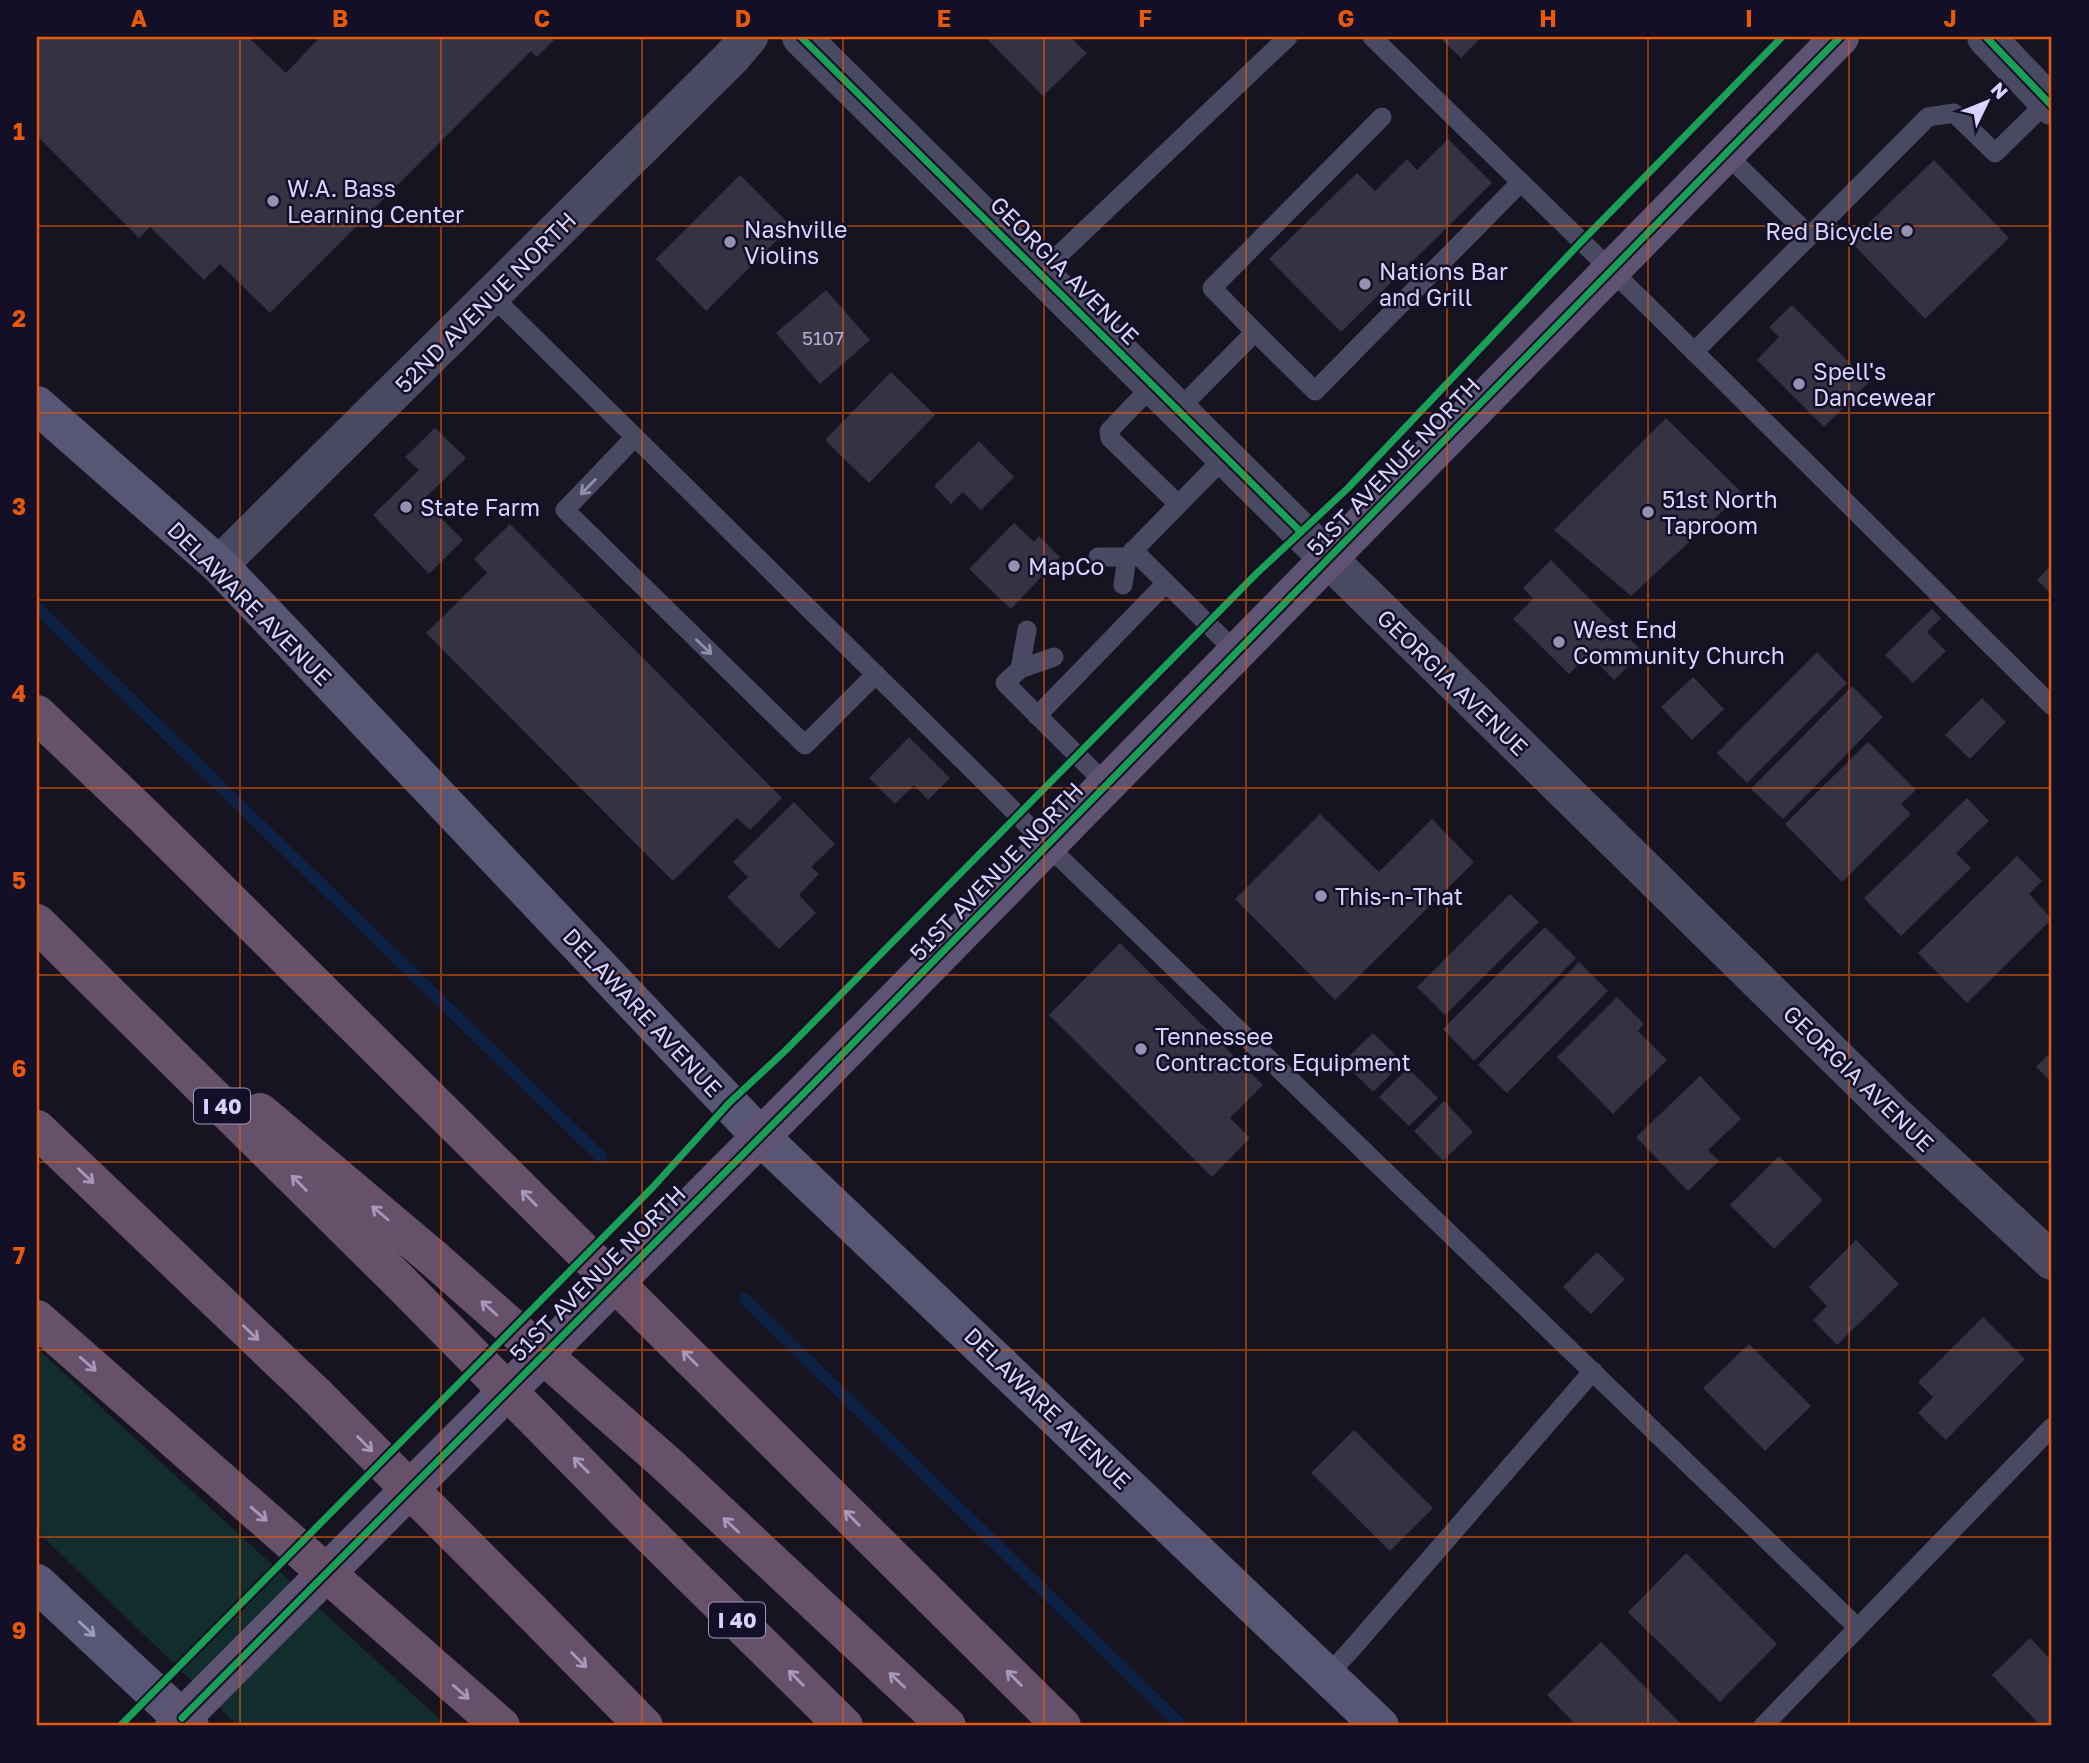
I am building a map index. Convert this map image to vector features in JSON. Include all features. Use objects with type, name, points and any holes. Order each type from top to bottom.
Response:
[{"type":"highway","points":[[37,714],[144,816],[1062,1726]]},
{"type":"highway","points":[[41,926],[432,1257],[669,1466],[947,1726]]},
{"type":"highway","name":"I 40","points":[[41,926],[845,1726]]},
{"type":"highway","points":[[37,1129],[316,1395],[644,1726]]},
{"type":"highway","points":[[37,1319],[501,1726]]},
{"type":"main road","name":"51ST AVENUE NORTH","points":[[182,1724],[1048,846],[1840,37]]},
{"type":"main road","name":"DELAWARE AVENUE","points":[[37,405],[219,565],[760,1136],[1380,1726]]},
{"type":"main road","points":[[37,1583],[182,1724]]},
{"type":"street","name":"52ND AVENUE NORTH","points":[[219,565],[750,37]]},
{"type":"street","name":"GEORGIA AVENUE","points":[[801,37],[1896,1116],[2052,1262]]},
{"type":"street","points":[[1986,37],[2050,104]]},
{"type":"lane","points":[[1040,273],[1288,37]]},
{"type":"lane","points":[[1372,37],[2052,706]]},
{"type":"lane","points":[[1694,352],[1928,117],[1954,113],[1995,153],[2050,104]]},
{"type":"lane","points":[[1382,117],[1212,288],[1315,391],[1521,182]]},
{"type":"lane","points":[[1726,154],[1810,236]]},
{"type":"lane","points":[[492,296],[1048,846],[1857,1627]]},
{"type":"lane","points":[[1178,504],[1110,438],[1109,431],[1165,397],[1255,332]]},
{"type":"lane","points":[[635,437],[565,510],[805,745],[876,674]]},
{"type":"lane","points":[[1123,585],[1130,553],[1225,457]]},
{"type":"lane","points":[[1098,557],[1130,553],[1166,583],[1236,652]]},
{"type":"lane","points":[[1037,716],[1166,583]]},
{"type":"lane","points":[[1020,668],[1027,630]]},
{"type":"lane","points":[[1054,657],[1020,668],[1005,683],[1107,785]]},
{"type":"lane","points":[[1328,1674],[1593,1371]]},
{"type":"lane","points":[[1763,1726],[2052,1427]]},
{"type":"green space","points":[[37,1348],[447,1726],[238,1726],[37,1531]]},
{"type":"building","points":[[37,37],[248,37],[286,73],[320,37],[551,37],[554,40],[537,57],[531,51],[270,313],[220,264],[204,280],[150,227],[139,238],[37,136]]},
{"type":"building","points":[[985,37],[1070,37],[1087,53],[1043,96]]},
{"type":"building","points":[[1439,37],[1482,37],[1461,58]]},
{"type":"building","points":[[1448,139],[1492,183],[1341,332],[1269,259],[1357,173],[1375,191],[1407,159],[1417,170]]},
{"type":"building","points":[[1934,160],[2009,238],[1925,319],[1850,241]]},
{"type":"building","points":[[740,175],[791,226],[706,311],[656,259]]},
{"type":"building","points":[[826,290],[870,340],[820,384],[776,333]]},
{"type":"building","points":[[1792,305],[1869,382],[1824,427],[1757,360],[1779,337],[1769,327]]},
{"type":"building","points":[[891,372],[935,415],[869,483],[825,440]]},
{"type":"building","name":"51st North Taproom","points":[[1666,418],[1742,493],[1631,596],[1554,530]]},
{"type":"building","name":"State Farm","points":[[435,428],[466,458],[423,500],[463,540],[429,574],[373,515],[419,470],[405,457]]},
{"type":"building","points":[[979,441],[1014,477],[981,510],[963,492],[951,504],[934,486]]},
{"type":"building","points":[[1014,523],[1034,542],[1039,536],[1060,557],[1011,609],[969,569]]},
{"type":"building","points":[[510,524],[782,798],[750,830],[737,818],[673,881],[426,633],[487,573],[474,559]]},
{"type":"building","points":[[1551,560],[1643,652],[1614,680],[1589,654],[1569,674],[1513,619],[1533,599],[1523,588]]},
{"type":"building","points":[[2052,564],[2052,595],[2037,580]]},
{"type":"building","points":[[1932,609],[1941,618],[1927,632],[1946,651],[1913,683],[1885,655]]},
{"type":"building","points":[[1817,652],[1847,683],[1747,783],[1717,753]]},
{"type":"building","points":[[1693,677],[1724,709],[1692,740],[1661,707]]},
{"type":"building","points":[[1852,686],[1883,717],[1783,819],[1751,789]]},
{"type":"building","points":[[1982,698],[2006,722],[1970,759],[1945,735]]},
{"type":"building","points":[[909,737],[950,778],[928,800],[914,785],[895,804],[869,778]]},
{"type":"building","points":[[1868,742],[1916,790],[1901,804],[1911,814],[1842,882],[1785,824]]},
{"type":"building","points":[[1967,798],[1989,821],[1956,853],[1971,868],[1901,936],[1864,898]]},
{"type":"building","points":[[794,802],[835,844],[811,867],[819,874],[799,895],[816,913],[779,949],[727,897],[748,877],[733,862]]},
{"type":"building","points":[[1320,814],[1379,872],[1432,819],[1474,862],[1335,1000],[1235,899]]},
{"type":"building","points":[[2017,856],[2042,881],[2029,894],[2052,919],[1967,1003],[1918,953]]},
{"type":"building","points":[[1510,894],[1539,922],[1445,1015],[1417,987]]},
{"type":"building","points":[[1545,927],[1576,958],[1474,1061],[1443,1029]]},
{"type":"building","points":[[1120,943],[1263,1085],[1230,1118],[1250,1138],[1212,1177],[1049,1015]]},
{"type":"building","points":[[1579,962],[1608,991],[1507,1093],[1478,1065]]},
{"type":"building","points":[[1617,997],[1644,1024],[1638,1031],[1667,1060],[1613,1114],[1557,1057]]},
{"type":"building","points":[[1373,1033],[1403,1062],[1373,1092],[1343,1062]]},
{"type":"building","points":[[2052,1051],[2052,1083],[2036,1067]]},
{"type":"building","points":[[1408,1068],[1438,1098],[1409,1126],[1379,1097]]},
{"type":"building","points":[[1700,1076],[1741,1119],[1708,1150],[1719,1161],[1688,1191],[1636,1137]]},
{"type":"building","points":[[1444,1101],[1473,1132],[1443,1161],[1414,1131]]},
{"type":"building","points":[[1779,1156],[1823,1200],[1774,1249],[1730,1205]]},
{"type":"building","points":[[1856,1240],[1899,1284],[1837,1345],[1813,1320],[1827,1306],[1809,1287]]},
{"type":"building","points":[[1597,1252],[1625,1279],[1591,1314],[1563,1287]]},
{"type":"building","points":[[1983,1317],[2025,1359],[1946,1440],[1918,1413],[1933,1397],[1918,1382]]},
{"type":"building","points":[[1749,1344],[1811,1406],[1765,1451],[1703,1388]]},
{"type":"building","points":[[1354,1430],[1433,1508],[1390,1551],[1311,1473]]},
{"type":"building","points":[[1686,1553],[1777,1644],[1720,1702],[1628,1612]]},
{"type":"building","points":[[2030,1638],[2052,1661],[2052,1726],[2041,1726],[1992,1675]]},
{"type":"building","points":[[1601,1642],[1683,1726],[1577,1726],[1547,1695]]},
{"type":"waterway","points":[[37,608],[601,1157]]},
{"type":"waterway","points":[[745,1299],[1182,1726]]},
{"type":"cycle path","points":[[801,37],[1301,532]]},
{"type":"cycle path","points":[[120,1726],[653,1187],[729,1103],[785,1051],[1256,574],[1348,488],[1581,242],[1782,37]]},
{"type":"cycle path","points":[[182,1718],[814,1083],[1840,37]]},
{"type":"cycle path","points":[[1986,37],[2052,106]]},
{"type":"place","name":"W.A. Bass Learning Center","points":[[273,201]]},
{"type":"place","name":"Red Bicycle","points":[[1907,231]]},
{"type":"place","name":"Nashville Violins","points":[[730,242]]},
{"type":"place","name":"Nations Bar and Grill","points":[[1365,284]]},
{"type":"place","name":"Spell's Dancewear","points":[[1799,384]]},
{"type":"place","name":"State Farm","points":[[406,507]]},
{"type":"place","name":"51st North Taproom","points":[[1648,512]]},
{"type":"place","name":"MapCo","points":[[1014,566]]},
{"type":"place","name":"West End Community Church","points":[[1559,642]]},
{"type":"place","name":"This-n-That","points":[[1321,896]]},
{"type":"place","name":"Tennessee Contractors Equipment","points":[[1141,1049]]}]
